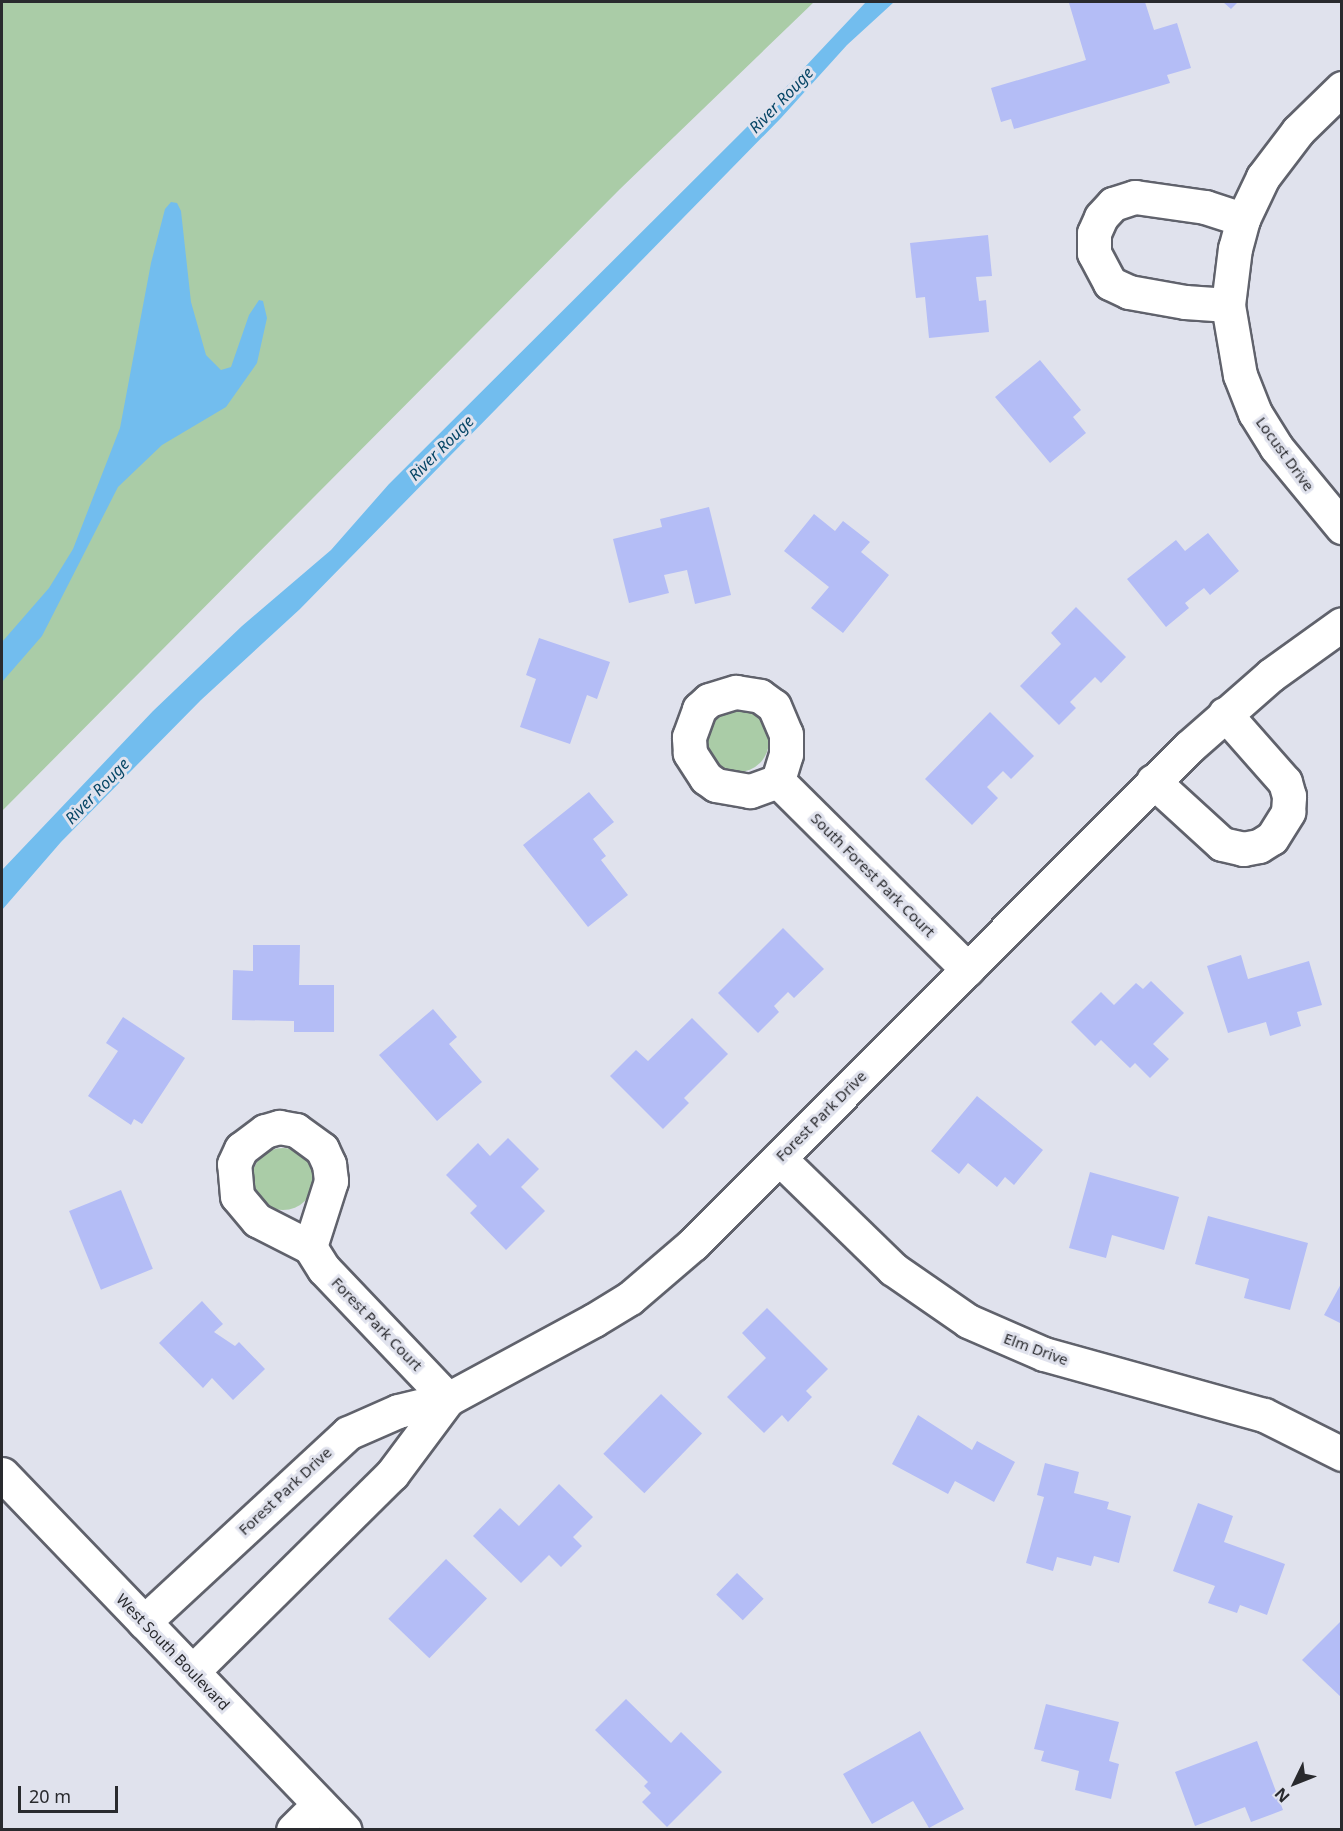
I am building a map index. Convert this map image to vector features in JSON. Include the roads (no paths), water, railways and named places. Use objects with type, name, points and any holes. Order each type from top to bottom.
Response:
[{"type":"street","name":"Locust Drive","points":[[1341,88],[1298,131],[1263,177],[1243,219],[1235,248],[1228,305],[1240,375],[1255,413],[1276,447],[1341,527]]},
{"type":"street","points":[[1228,305],[1140,294],[1110,283],[1094,253],[1094,233],[1101,217],[1113,204],[1135,197],[1205,207],[1243,219]]},
{"type":"street","name":"Forest Park Drive","points":[[144,1622],[348,1432],[398,1411],[448,1399],[630,1298],[686,1251],[1153,781],[1225,714],[1341,624]]},
{"type":"street","points":[[1153,781],[1222,844],[1243,849],[1259,846],[1272,838],[1288,812],[1289,796],[1285,782],[1225,714]]},
{"type":"street","name":"South Forest Park Court","points":[[778,781],[967,969]]},
{"type":"street","name":"Elm Drive","points":[[779,1158],[893,1269],[968,1321],[1044,1354],[1264,1415],[1341,1454]]},
{"type":"street","name":"Forest Park Court","points":[[309,1247],[324,1269],[448,1399]]},
{"type":"street","name":"Forest Park Drive","points":[[192,1672],[392,1474],[448,1399]]},
{"type":"street","name":"West South Boulevard","points":[[2,1474],[344,1830]]},
{"type":"street","points":[[293,1830],[319,1804]]},
{"type":"water","name":"River Rouge","points":[[866,2],[894,2],[847,45],[781,118],[300,609],[201,700],[61,842],[2,910],[2,870],[153,711],[242,626],[331,550],[389,484],[772,102]]},
{"type":"water","points":[[171,202],[177,203],[181,211],[191,302],[206,355],[221,370],[231,367],[249,315],[259,300],[263,301],[267,318],[257,363],[226,407],[162,445],[118,487],[42,636],[2,682],[2,642],[49,588],[73,549],[120,428],[151,263],[165,209]]}]
